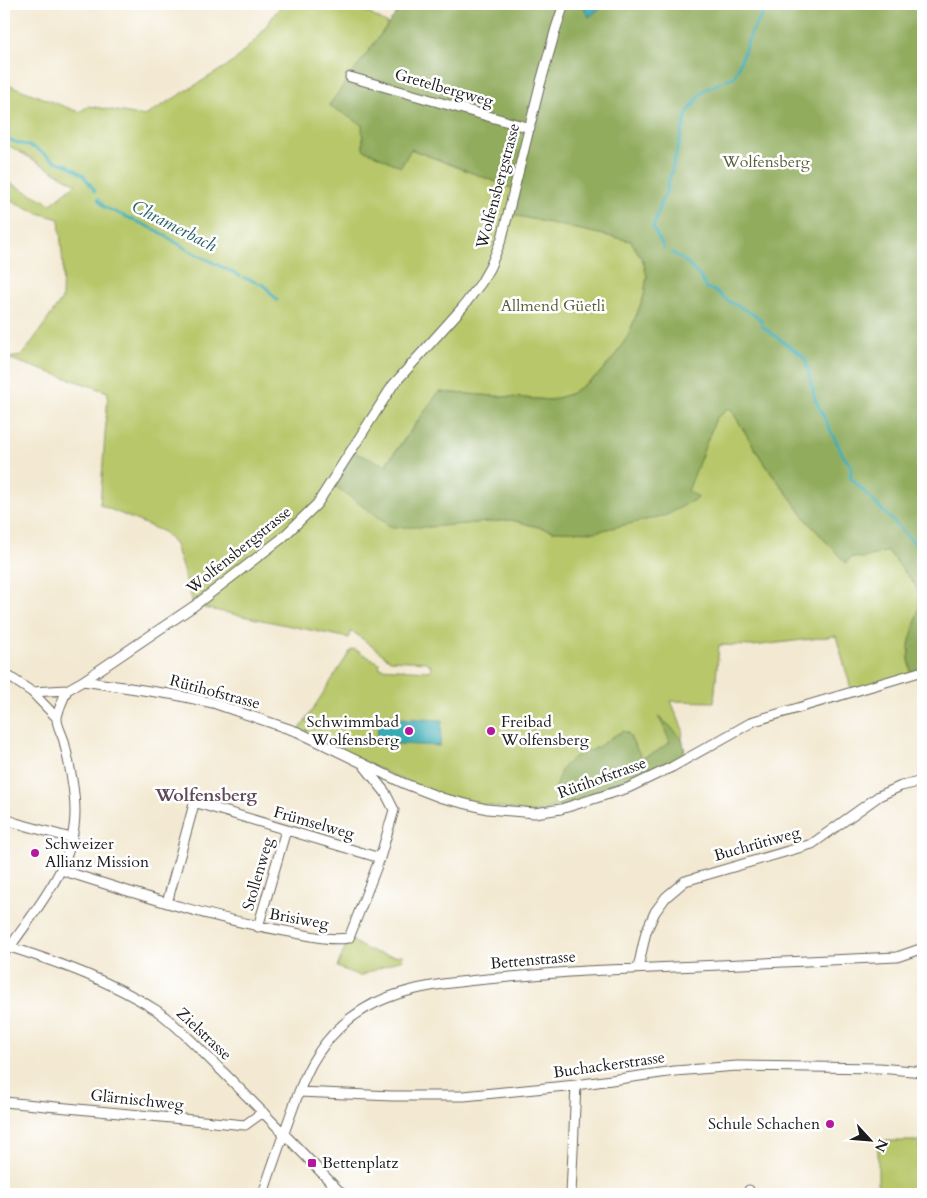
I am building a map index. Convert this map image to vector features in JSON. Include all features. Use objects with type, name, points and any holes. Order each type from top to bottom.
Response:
[{"type":"street","name":"Wolfensbergstrasse","points":[[67,690],[83,682],[194,606],[281,539],[317,504],[393,385],[462,308],[481,283],[490,267],[506,222],[556,28],[564,4]]},
{"type":"street","name":"Gretelbergweg","points":[[350,77],[530,128]]},
{"type":"street","name":"Rütihofstrasse","points":[[83,682],[176,695],[213,703],[298,732],[403,783],[442,798],[487,809],[534,813],[562,809],[628,788],[672,767],[754,721],[923,671]]},
{"type":"street","points":[[4,673],[32,692],[57,718],[74,794],[75,812],[71,838],[60,870],[46,898],[7,949]]},
{"type":"street","points":[[32,692],[67,690],[57,718]]},
{"type":"street","name":"Brisiweg","points":[[60,870],[167,903],[258,927],[334,940],[349,938],[380,858],[394,810],[385,792],[364,764]]},
{"type":"street","name":"Buchrütiweg","points":[[638,968],[646,932],[654,912],[666,897],[685,881],[812,844],[879,796],[901,786],[923,781]]},
{"type":"street","name":"Frümselweg","points":[[167,903],[194,804],[197,803],[380,858]]},
{"type":"street","points":[[4,818],[71,838]]},
{"type":"street","name":"Stollenweg","points":[[258,927],[286,830]]},
{"type":"street","name":"Bettenstrasse","points":[[263,1194],[299,1092],[312,1062],[334,1034],[362,1010],[387,997],[412,989],[455,982],[638,968],[897,957],[923,948]]},
{"type":"street","name":"Zielstrasse","points":[[7,949],[79,971],[120,989],[156,1011],[182,1032],[342,1194]]},
{"type":"street","name":"Buchackerstrasse","points":[[299,1092],[392,1096],[464,1096],[576,1085],[646,1074],[737,1066],[851,1067],[923,1072]]},
{"type":"street","points":[[570,1194],[576,1085]]},
{"type":"street","name":"Glärnischweg","points":[[4,1102],[245,1125],[263,1112]]},
{"type":"green space","name":"Allmend Güetli","points":[[282,4],[352,4],[388,24],[350,77],[362,125],[401,167],[410,149],[514,189],[509,214],[631,241],[643,261],[647,276],[644,296],[628,336],[614,357],[597,376],[570,394],[551,400],[439,392],[385,465],[428,527],[511,520],[554,531],[698,498],[687,491],[716,418],[730,407],[762,460],[809,523],[846,563],[851,557],[864,558],[888,551],[915,585],[918,593],[919,608],[909,646],[911,674],[852,692],[836,636],[753,646],[719,645],[714,702],[671,701],[683,730],[682,739],[685,750],[672,767],[535,813],[442,798],[298,732],[351,650],[354,649],[379,663],[380,668],[430,671],[431,666],[426,662],[390,660],[352,631],[349,638],[194,606],[175,545],[164,532],[100,505],[108,392],[7,358],[22,356],[62,299],[63,265],[59,219],[38,213],[4,197],[4,180],[51,204],[76,184],[4,143],[4,83],[79,112],[89,106],[145,116],[233,62],[259,36]]},
{"type":"green space","name":"Wolfensberg","points":[[403,4],[923,4],[923,671],[911,674],[909,660],[909,646],[919,608],[918,593],[915,585],[888,551],[864,558],[851,557],[846,563],[809,523],[762,460],[730,408],[716,418],[688,491],[699,497],[667,515],[595,532],[554,531],[511,520],[428,527],[391,527],[331,483],[350,451],[386,465],[439,392],[551,400],[570,394],[597,376],[614,357],[628,336],[644,296],[647,276],[643,261],[631,241],[509,214],[514,189],[411,149],[401,167],[363,149],[362,125],[329,105]]},
{"type":"green space","points":[[658,717],[671,727],[682,740],[684,748],[683,761],[672,767],[561,809],[556,799],[556,787],[560,773],[566,764],[587,749],[590,751],[594,749],[623,731],[628,733],[642,758],[656,752],[670,742]]},
{"type":"green space","points":[[349,938],[374,952],[396,956],[403,955],[402,959],[360,976],[337,967]]},
{"type":"green space","points":[[878,1141],[919,1141],[919,1194],[878,1194]]},
{"type":"water","points":[[585,4],[602,4],[603,6],[589,17],[583,7]]},
{"type":"water","name":"Schwimmbad Wolfensberg","points":[[378,717],[442,720],[440,746],[377,743]]},
{"type":"waterway","points":[[664,248],[653,228],[662,199],[665,196],[687,113],[704,90],[735,76],[751,33],[769,4]]},
{"type":"waterway","name":"Chramerbach","points":[[4,136],[9,140],[35,148],[57,162],[68,165],[83,175],[95,191]]},
{"type":"waterway","name":"Chramerbach","points":[[98,199],[104,207],[158,231],[188,250],[240,276]]},
{"type":"waterway","points":[[672,253],[685,261],[701,278],[706,288],[716,291],[726,300],[753,314],[760,319],[763,327],[805,358],[815,399],[844,457],[852,467],[850,477],[923,552]]},
{"type":"waterway","name":"Chramerbach","points":[[244,278],[264,285],[277,300]]},
{"type":"place","name":"Schwimmbad Wolfensberg","points":[[409,731]]},
{"type":"place","name":"Freibad Wolfensberg","points":[[491,731]]},
{"type":"place","name":"Schweizer Allianz Mission","points":[[35,853]]},
{"type":"place","name":"Schule Schachen","points":[[830,1124]]},
{"type":"place","name":"Bettenplatz","points":[[312,1163]]},
{"type":"district","name":"Wolfensberg","points":[[206,795]]}]
